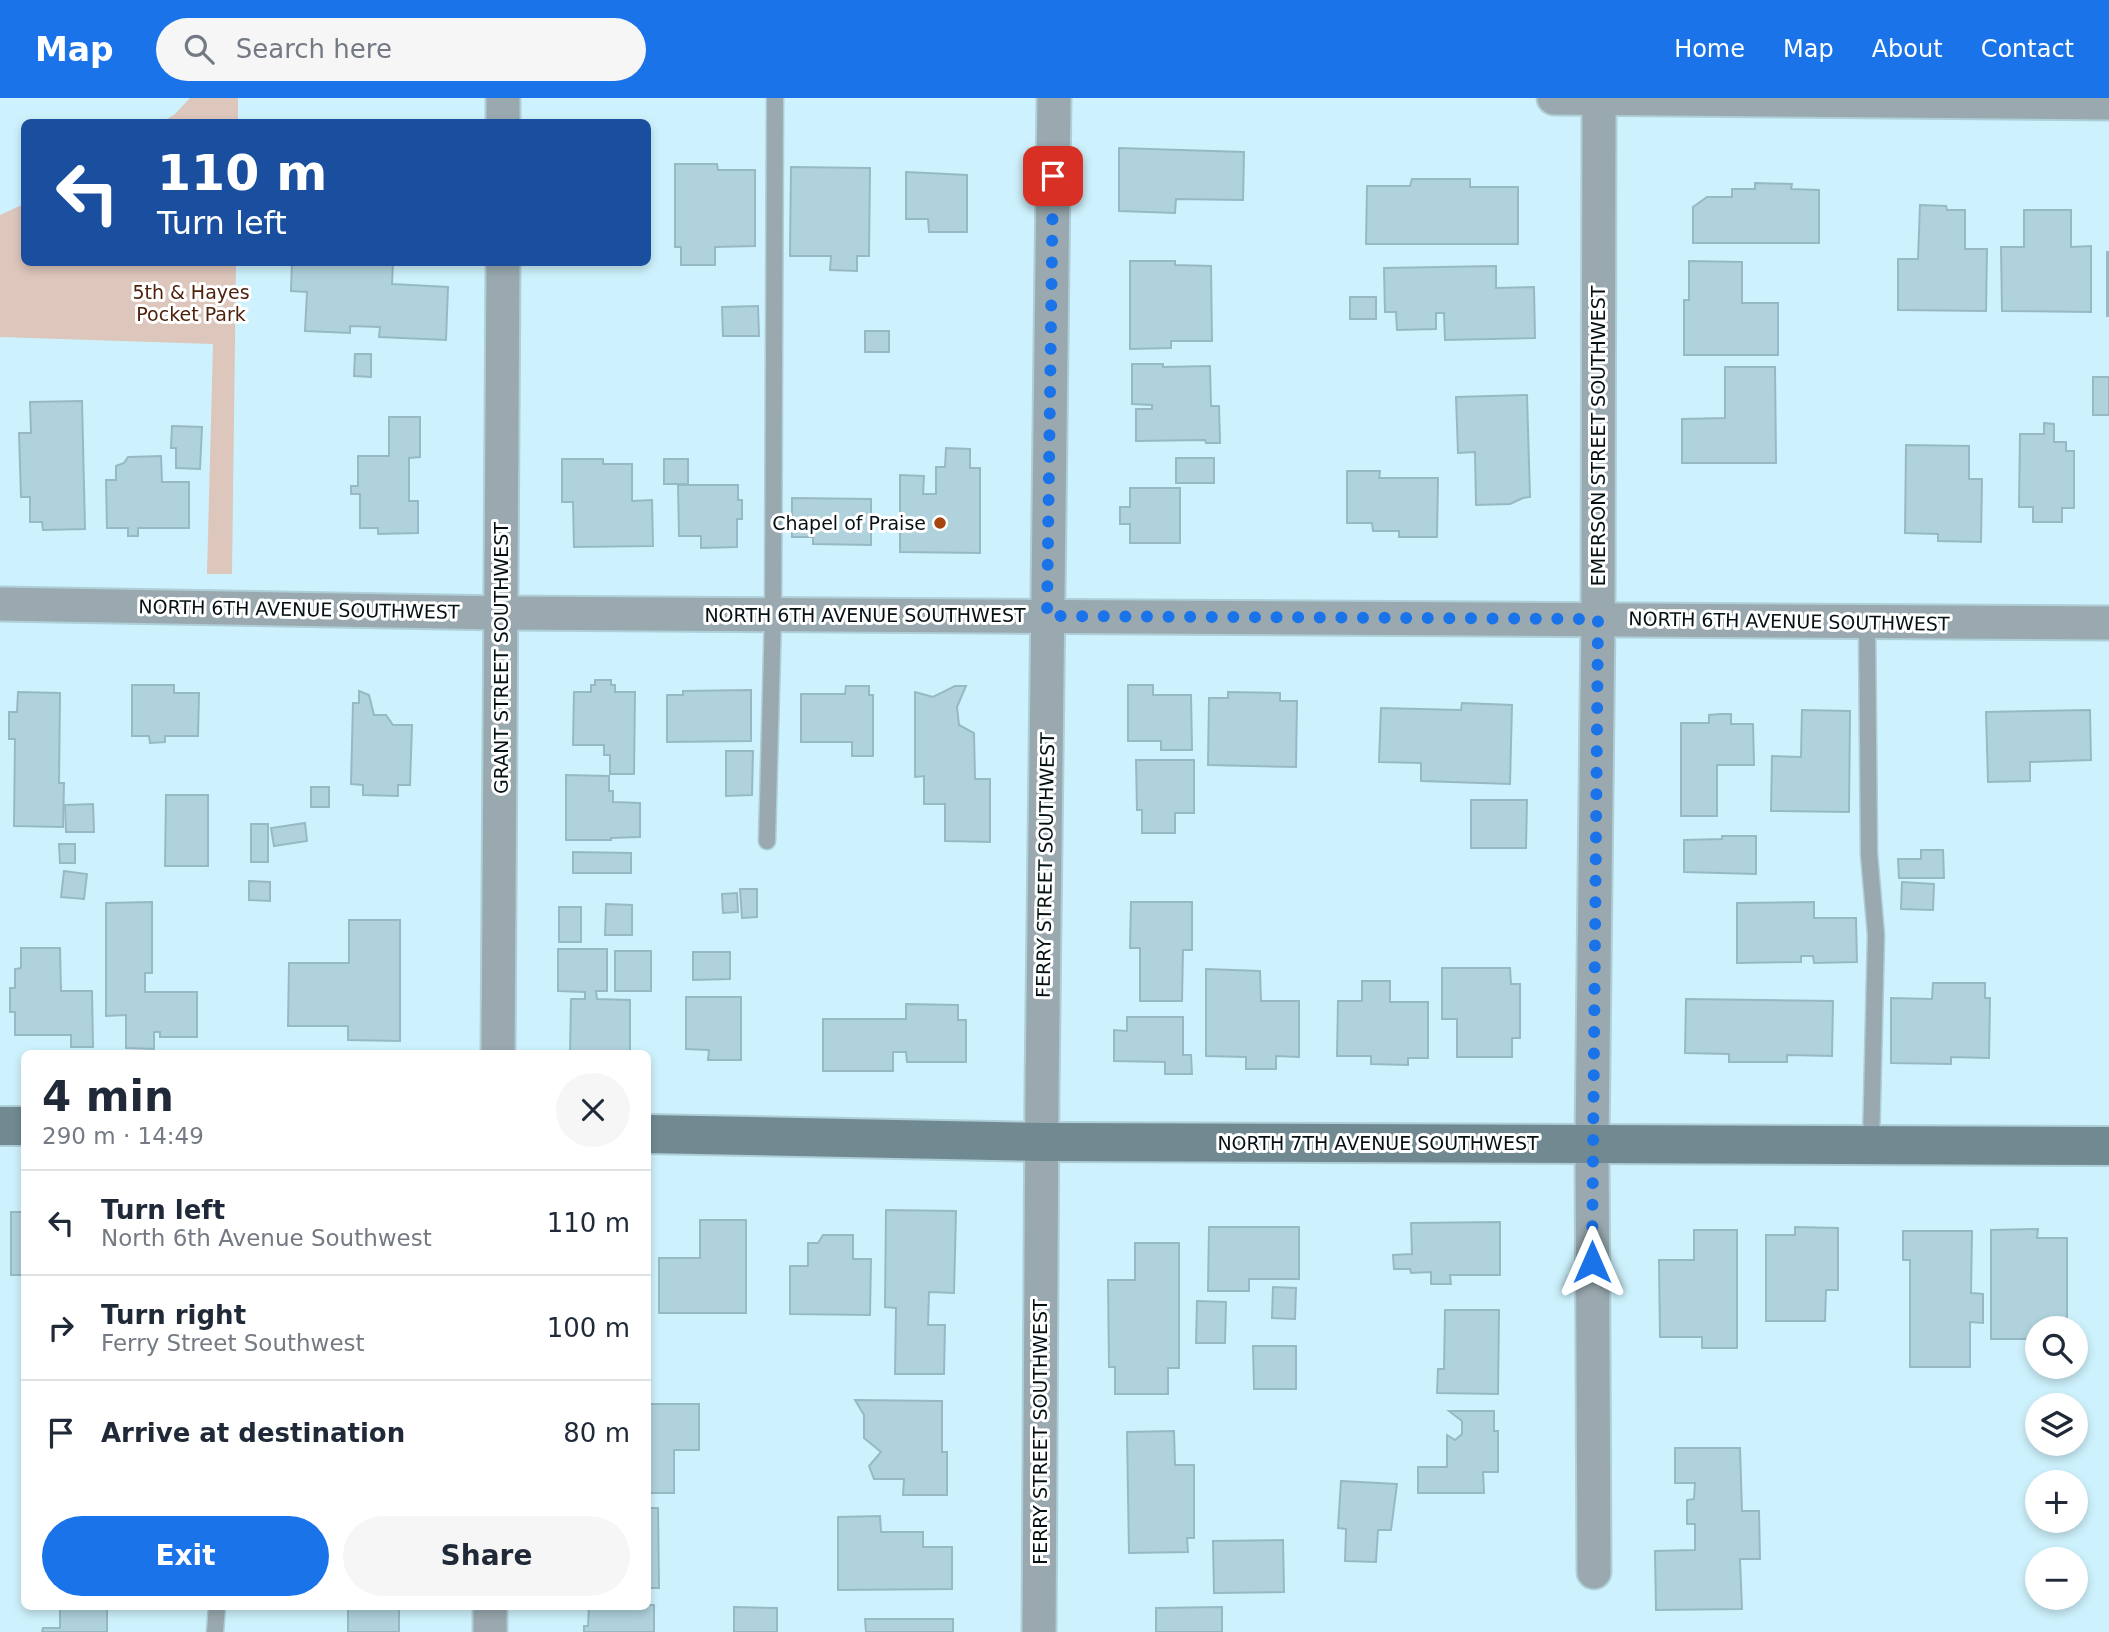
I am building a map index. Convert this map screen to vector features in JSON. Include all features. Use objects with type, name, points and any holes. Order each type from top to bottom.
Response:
[{"type":"street","points":[[503,98],[503,119]]},
{"type":"street","name":"FERRY STREET SOUTHWEST","points":[[1039,1632],[1054,98]]},
{"type":"street","points":[[1554,98],[2109,103]]},
{"type":"street","name":"EMERSON STREET SOUTHWEST","points":[[1594,1572],[1592,1143],[1600,99]]},
{"type":"street","name":"GRANT STREET SOUTHWEST","points":[[498,1050],[503,266]]},
{"type":"street","name":"NORTH 6TH AVENUE SOUTHWEST","points":[[0,604],[501,613],[2109,623]]},
{"type":"street","points":[[0,1126],[21,1126]]},
{"type":"street","name":"NORTH 7TH AVENUE SOUTHWEST","points":[[651,1133],[1042,1142],[2109,1146]]},
{"type":"street","points":[[490,1610],[490,1632]]},
{"type":"lane","points":[[767,841],[773,615],[775,98]]},
{"type":"lane","points":[[1867,622],[1869,854],[1876,935],[1871,1145]]},
{"type":"lane","points":[[215,1632],[217,1610]]},
{"type":"green space","points":[[190,98],[238,98],[238,119],[167,119]]},
{"type":"green space","name":"5th & Hayes Pocket Park","points":[[21,205],[21,266],[236,266],[232,574],[207,574],[213,344],[0,337],[0,215]]},
{"type":"building","points":[[1119,148],[1244,152],[1243,200],[1176,199],[1175,213],[1119,211]]},
{"type":"building","points":[[675,164],[717,164],[718,170],[755,170],[755,246],[715,247],[715,265],[681,265],[681,247],[675,247]]},
{"type":"building","points":[[791,167],[870,168],[869,256],[857,256],[857,271],[830,270],[831,256],[790,256]]},
{"type":"building","points":[[906,172],[967,175],[967,232],[929,232],[928,219],[906,219]]},
{"type":"building","points":[[1412,179],[1470,179],[1470,187],[1518,187],[1518,244],[1366,244],[1367,186],[1410,186]]},
{"type":"building","points":[[1755,183],[1792,184],[1791,189],[1819,190],[1819,243],[1693,243],[1693,207],[1707,197],[1732,197],[1732,189],[1755,189]]},
{"type":"building","points":[[1920,205],[1965,210],[1965,249],[1987,249],[1986,311],[1898,310],[1898,259],[1918,259]]},
{"type":"building","points":[[2024,210],[2071,210],[2071,247],[2091,246],[2091,312],[2002,311],[2001,247],[2024,247]]},
{"type":"building","points":[[2109,252],[2109,316],[2107,316]]},
{"type":"building","points":[[1130,261],[1175,261],[1175,265],[1211,266],[1212,341],[1171,341],[1171,348],[1130,349]]},
{"type":"building","points":[[1689,261],[1742,262],[1742,303],[1778,303],[1778,355],[1684,355],[1684,300],[1689,300]]},
{"type":"building","points":[[292,266],[393,266],[392,284],[448,287],[446,340],[379,337],[380,327],[350,326],[350,333],[305,331],[307,292],[291,291]]},
{"type":"building","points":[[1496,266],[1496,288],[1534,287],[1535,338],[1445,340],[1444,313],[1436,313],[1436,329],[1397,330],[1396,312],[1385,312],[1384,268]]},
{"type":"building","points":[[1350,297],[1376,297],[1376,319],[1350,319]]},
{"type":"building","points":[[758,306],[759,336],[723,336],[722,307]]},
{"type":"building","points":[[865,331],[889,331],[889,352],[865,352]]},
{"type":"building","points":[[355,354],[371,354],[371,377],[354,376]]},
{"type":"building","points":[[1132,364],[1163,364],[1163,367],[1210,366],[1211,406],[1219,406],[1220,443],[1206,443],[1205,440],[1136,441],[1136,409],[1152,409],[1152,405],[1132,404]]},
{"type":"building","points":[[1725,367],[1775,367],[1776,463],[1682,463],[1682,419],[1725,418]]},
{"type":"building","points":[[2093,377],[2109,377],[2109,415],[2093,415]]},
{"type":"building","points":[[1527,395],[1530,497],[1510,504],[1476,505],[1475,452],[1458,453],[1456,397]]},
{"type":"building","points":[[82,401],[85,529],[43,530],[42,522],[30,522],[30,497],[21,497],[19,433],[31,433],[30,402]]},
{"type":"building","points":[[389,417],[420,417],[420,457],[409,458],[409,501],[418,501],[418,533],[378,534],[378,528],[360,528],[360,494],[351,494],[351,486],[358,486],[358,456],[389,456]]},
{"type":"building","points":[[2044,423],[2054,424],[2054,442],[2066,442],[2066,451],[2074,451],[2074,508],[2062,508],[2062,522],[2033,522],[2033,507],[2019,507],[2020,434],[2044,434]]},
{"type":"building","points":[[172,426],[202,427],[200,469],[176,468],[176,448],[171,448]]},
{"type":"building","points":[[1906,445],[1969,446],[1969,479],[1982,479],[1981,542],[1938,541],[1938,534],[1905,533]]},
{"type":"building","name":"Chapel of Praise","points":[[946,448],[970,449],[970,468],[980,468],[980,553],[900,552],[900,475],[924,476],[923,494],[936,494],[936,467],[945,467]]},
{"type":"building","points":[[161,456],[162,482],[189,482],[189,528],[138,528],[138,536],[128,536],[128,528],[107,528],[106,480],[116,480],[116,466],[124,463],[128,457]]},
{"type":"building","points":[[1176,458],[1214,458],[1214,483],[1176,483]]},
{"type":"building","points":[[562,459],[603,459],[603,464],[632,464],[632,501],[652,500],[653,546],[574,547],[573,502],[562,502]]},
{"type":"building","points":[[664,459],[688,459],[688,484],[664,484]]},
{"type":"building","points":[[1347,471],[1380,471],[1379,478],[1438,478],[1437,537],[1399,537],[1399,531],[1373,531],[1372,523],[1347,523]]},
{"type":"building","points":[[678,485],[738,485],[738,500],[742,500],[742,519],[737,519],[737,547],[701,548],[701,536],[679,536]]},
{"type":"building","points":[[1130,488],[1180,488],[1180,543],[1130,543],[1130,524],[1120,524],[1120,507],[1130,507]]},
{"type":"building","points":[[792,498],[871,499],[871,545],[813,544],[813,537],[792,537]]},
{"type":"building","points":[[595,680],[611,680],[611,685],[615,685],[615,692],[635,692],[634,774],[610,774],[610,755],[604,755],[604,745],[573,745],[574,692],[591,692],[591,685],[595,685]]},
{"type":"building","points":[[132,685],[174,685],[174,693],[199,693],[198,736],[165,736],[165,742],[150,743],[149,736],[132,736]]},
{"type":"building","points":[[1128,685],[1153,685],[1153,695],[1191,695],[1192,750],[1161,750],[1161,741],[1128,741]]},
{"type":"building","points":[[846,686],[869,686],[869,695],[873,695],[873,756],[852,756],[852,742],[801,742],[801,694],[845,694]]},
{"type":"building","points":[[955,686],[966,686],[957,707],[959,725],[974,733],[975,779],[990,779],[990,842],[945,841],[945,804],[924,804],[924,776],[915,777],[915,692],[933,697]]},
{"type":"building","points":[[751,690],[751,741],[667,742],[667,695],[683,695],[683,691]]},
{"type":"building","points":[[359,691],[369,695],[374,715],[386,715],[393,725],[412,725],[410,785],[398,785],[398,796],[363,795],[363,785],[351,784],[353,703],[359,703]]},
{"type":"building","points":[[18,692],[60,693],[59,783],[64,783],[63,827],[14,826],[15,739],[9,739],[9,712],[17,712]]},
{"type":"building","points":[[1228,692],[1280,693],[1280,701],[1297,701],[1296,767],[1208,765],[1209,698],[1228,698]]},
{"type":"building","points":[[1462,703],[1512,705],[1510,784],[1421,781],[1421,763],[1379,762],[1381,708],[1461,710]]},
{"type":"building","points":[[1802,710],[1850,711],[1849,812],[1771,811],[1772,756],[1801,757]]},
{"type":"building","points":[[2090,710],[2091,760],[2030,762],[2030,781],[1988,782],[1986,712]]},
{"type":"building","points":[[1731,714],[1731,724],[1753,724],[1754,765],[1717,765],[1717,816],[1681,816],[1681,723],[1709,723],[1709,715]]},
{"type":"building","points":[[726,751],[753,751],[752,795],[726,796]]},
{"type":"building","points":[[1136,760],[1194,760],[1194,813],[1175,813],[1175,833],[1142,833],[1142,810],[1137,810]]},
{"type":"building","points":[[566,775],[609,776],[609,791],[613,791],[613,802],[640,803],[640,837],[566,840]]},
{"type":"building","points":[[311,787],[329,787],[329,807],[311,807]]},
{"type":"building","points":[[166,795],[208,795],[208,866],[165,866]]},
{"type":"building","points":[[1471,800],[1527,800],[1526,848],[1471,848]]},
{"type":"building","points":[[93,804],[94,832],[66,832],[65,805]]},
{"type":"building","points":[[305,823],[307,841],[274,846],[271,828]]},
{"type":"building","points":[[251,824],[268,824],[268,862],[251,862]]},
{"type":"building","points":[[1722,836],[1756,836],[1756,874],[1684,872],[1684,840],[1722,839]]},
{"type":"building","points":[[59,844],[75,844],[75,863],[60,863]]},
{"type":"building","points":[[1921,850],[1943,850],[1944,878],[1899,878],[1898,859],[1921,859]]},
{"type":"building","points":[[573,852],[631,853],[631,873],[573,873]]},
{"type":"building","points":[[64,871],[87,874],[84,899],[61,897]]},
{"type":"building","points":[[249,881],[270,882],[270,901],[249,900]]},
{"type":"building","points":[[1902,882],[1934,884],[1933,910],[1901,909]]},
{"type":"building","points":[[740,889],[757,889],[757,917],[742,918]]},
{"type":"building","points":[[737,893],[738,912],[723,913],[722,894]]},
{"type":"building","points":[[152,902],[152,973],[145,973],[145,992],[197,992],[197,1037],[160,1037],[160,1032],[154,1032],[154,1049],[126,1048],[126,1015],[106,1016],[106,903]]},
{"type":"building","points":[[1131,902],[1192,902],[1192,950],[1183,950],[1182,1001],[1140,1001],[1140,948],[1130,948]]},
{"type":"building","points":[[1814,902],[1814,918],[1856,918],[1857,962],[1814,963],[1813,956],[1801,956],[1801,962],[1737,963],[1737,903]]},
{"type":"building","points":[[606,904],[632,905],[632,935],[605,935]]},
{"type":"building","points":[[559,907],[581,907],[581,942],[559,942]]},
{"type":"building","points":[[349,920],[400,920],[400,1041],[348,1040],[348,1026],[288,1026],[289,963],[349,963]]},
{"type":"building","points":[[21,948],[60,948],[61,991],[92,991],[93,1047],[71,1047],[71,1035],[15,1035],[15,1012],[10,1012],[10,988],[15,988],[15,969],[21,968]]},
{"type":"building","points":[[558,949],[607,949],[607,991],[596,991],[597,999],[630,1000],[630,1050],[570,1050],[571,999],[585,999],[585,992],[558,991]]},
{"type":"building","points":[[615,951],[651,951],[651,991],[615,991]]},
{"type":"building","points":[[693,952],[730,952],[730,979],[693,980]]},
{"type":"building","points":[[1442,968],[1510,968],[1511,984],[1520,984],[1520,1038],[1512,1038],[1512,1057],[1457,1057],[1457,1019],[1442,1019]]},
{"type":"building","points":[[1206,969],[1260,971],[1261,1001],[1299,1001],[1299,1057],[1276,1056],[1276,1069],[1246,1069],[1246,1057],[1206,1056]]},
{"type":"building","points":[[1362,981],[1390,981],[1390,1002],[1428,1002],[1428,1058],[1408,1058],[1408,1065],[1371,1064],[1371,1056],[1337,1056],[1338,1001],[1362,1001]]},
{"type":"building","points":[[1933,983],[1985,983],[1985,998],[1990,998],[1989,1058],[1951,1057],[1951,1064],[1891,1063],[1891,998],[1932,999]]},
{"type":"building","points":[[686,997],[741,997],[741,1060],[708,1060],[709,1050],[686,1049]]},
{"type":"building","points":[[1686,999],[1833,1001],[1832,1056],[1787,1055],[1787,1062],[1729,1062],[1729,1054],[1685,1053]]},
{"type":"building","points":[[906,1004],[958,1005],[958,1020],[966,1020],[966,1062],[907,1062],[906,1052],[893,1052],[893,1071],[823,1071],[823,1019],[906,1019]]},
{"type":"building","points":[[1127,1017],[1183,1017],[1183,1055],[1191,1055],[1192,1074],[1165,1074],[1165,1062],[1114,1061],[1114,1030],[1127,1031]]},
{"type":"building","points":[[886,1210],[956,1211],[954,1293],[929,1292],[928,1325],[945,1325],[944,1374],[895,1374],[896,1308],[885,1307]]},
{"type":"building","points":[[11,1212],[21,1212],[21,1275],[11,1275]]},
{"type":"building","points":[[700,1220],[746,1220],[746,1313],[659,1313],[659,1258],[700,1258]]},
{"type":"building","points":[[1500,1222],[1500,1275],[1450,1275],[1451,1284],[1431,1284],[1431,1272],[1411,1273],[1410,1269],[1394,1269],[1393,1255],[1412,1254],[1411,1223]]},
{"type":"building","points":[[1209,1227],[1299,1227],[1299,1279],[1249,1279],[1249,1291],[1208,1291]]},
{"type":"building","points":[[1795,1227],[1838,1228],[1838,1290],[1826,1290],[1825,1321],[1766,1321],[1766,1235],[1795,1235]]},
{"type":"building","points":[[2038,1229],[2037,1238],[2067,1238],[2067,1316],[2025,1316],[2025,1339],[1991,1339],[1991,1230]]},
{"type":"building","points":[[1694,1230],[1737,1230],[1737,1348],[1702,1348],[1702,1337],[1660,1337],[1659,1260],[1694,1260]]},
{"type":"building","points":[[1903,1231],[1972,1231],[1971,1293],[1983,1294],[1983,1323],[1970,1322],[1970,1367],[1910,1367],[1910,1260],[1903,1260]]},
{"type":"building","points":[[823,1235],[853,1235],[853,1259],[871,1259],[870,1315],[790,1314],[790,1266],[808,1266],[808,1243],[818,1243]]},
{"type":"building","points":[[1135,1243],[1179,1243],[1179,1368],[1168,1368],[1168,1394],[1115,1394],[1115,1367],[1109,1367],[1108,1280],[1135,1280]]},
{"type":"building","points":[[1273,1287],[1296,1288],[1295,1319],[1272,1318]]},
{"type":"building","points":[[1197,1301],[1226,1302],[1225,1343],[1196,1343]]},
{"type":"building","points":[[1445,1310],[1499,1310],[1498,1394],[1437,1393],[1438,1369],[1444,1369]]},
{"type":"building","points":[[1253,1346],[1296,1346],[1296,1389],[1254,1389]]},
{"type":"building","points":[[855,1400],[942,1401],[942,1452],[947,1452],[947,1495],[903,1495],[904,1479],[874,1479],[869,1466],[881,1452],[864,1438],[864,1415]]},
{"type":"building","points":[[651,1404],[699,1404],[699,1450],[674,1450],[674,1493],[651,1493]]},
{"type":"building","points":[[1449,1411],[1494,1411],[1494,1431],[1498,1431],[1498,1472],[1483,1472],[1484,1493],[1418,1493],[1418,1467],[1447,1467],[1447,1435],[1455,1440],[1462,1434],[1462,1421]]},
{"type":"building","points":[[1174,1431],[1175,1465],[1194,1465],[1194,1538],[1187,1538],[1188,1552],[1129,1553],[1127,1432]]},
{"type":"building","points":[[1675,1448],[1740,1448],[1742,1511],[1759,1511],[1760,1559],[1740,1559],[1742,1609],[1656,1610],[1655,1551],[1695,1550],[1695,1524],[1687,1524],[1687,1500],[1694,1499],[1695,1483],[1675,1483]]},
{"type":"building","points":[[1341,1481],[1397,1484],[1391,1530],[1378,1530],[1376,1562],[1345,1561],[1346,1529],[1338,1528]]},
{"type":"building","points":[[651,1508],[658,1508],[659,1588],[651,1588]]},
{"type":"building","points":[[880,1516],[881,1532],[923,1532],[923,1547],[952,1547],[952,1589],[838,1590],[838,1517]]},
{"type":"building","points":[[1283,1540],[1284,1592],[1214,1593],[1213,1541]]},
{"type":"building","points":[[651,1605],[654,1605],[654,1632],[584,1632],[584,1626],[588,1626],[589,1610],[651,1610]]},
{"type":"building","points":[[734,1607],[777,1608],[777,1632],[734,1632]]},
{"type":"building","points":[[1222,1607],[1222,1632],[1156,1632],[1156,1608]]},
{"type":"building","points":[[60,1610],[107,1610],[107,1632],[42,1632],[43,1628],[60,1628]]},
{"type":"building","points":[[348,1610],[399,1610],[399,1632],[348,1632]]},
{"type":"building","points":[[865,1619],[953,1619],[953,1632],[866,1632]]},
{"type":"place","name":"Chapel of Praise","points":[[940,523]]},
{"type":"route","points":[[1053,176],[1047,616],[1598,619],[1592,1262]]}]
